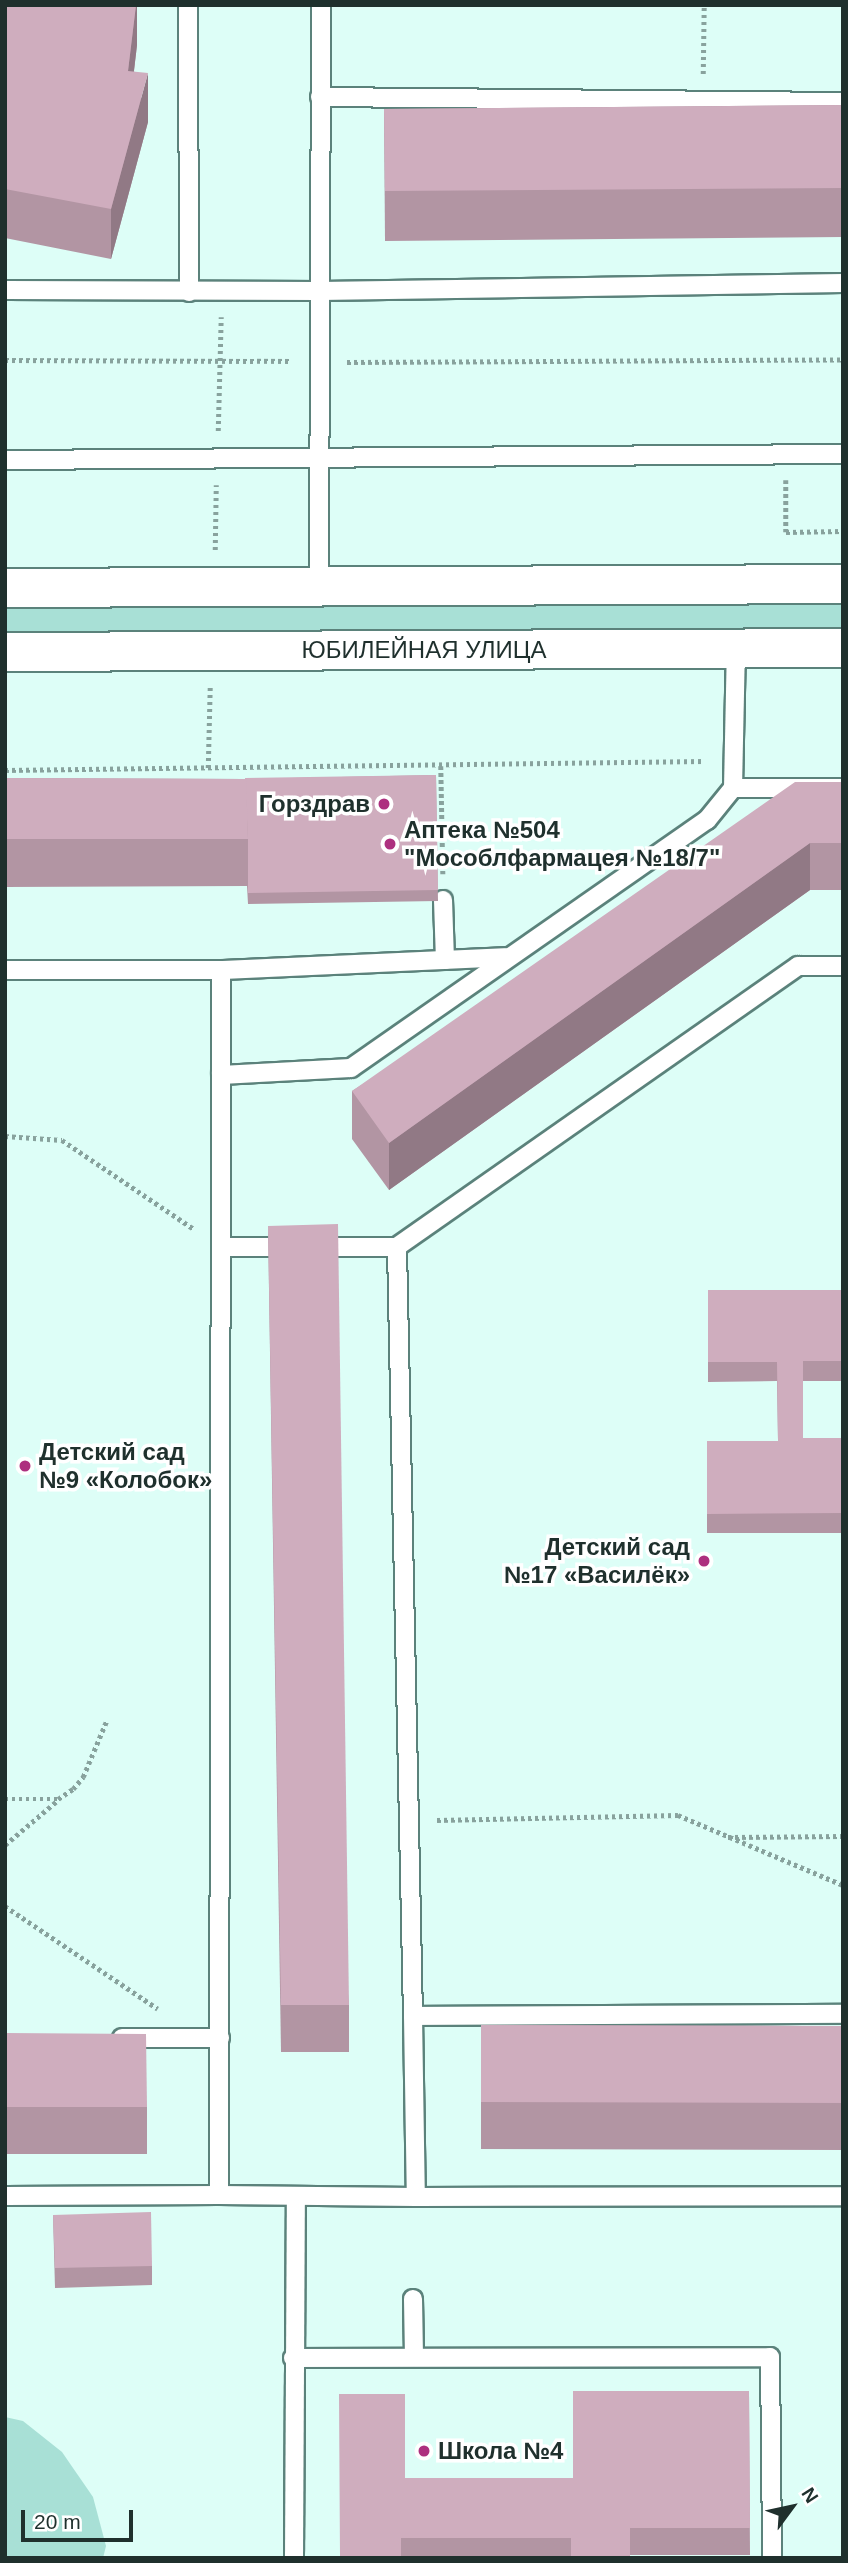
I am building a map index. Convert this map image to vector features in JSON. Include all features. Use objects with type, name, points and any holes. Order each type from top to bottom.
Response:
[{"type":"main road","points":[[5,588],[843,584]]},
{"type":"main road","name":"ЮБИЛЕЙНАЯ УЛИЦА","points":[[5,652],[843,648]]},
{"type":"lane","points":[[188,5],[189,292]]},
{"type":"lane","points":[[319,586],[321,5]]},
{"type":"lane","points":[[320,97],[843,102]]},
{"type":"lane","points":[[5,290],[189,292],[843,284]]},
{"type":"lane","points":[[5,460],[319,455],[843,454]]},
{"type":"lane","points":[[221,1075],[351,1068],[506,957],[707,820],[733,788],[736,648]]},
{"type":"lane","points":[[733,788],[843,788]]},
{"type":"lane","points":[[443,900],[445,960]]},
{"type":"lane","points":[[5,970],[221,970],[506,957]]},
{"type":"lane","points":[[221,1247],[397,1247],[798,967],[843,967]]},
{"type":"lane","points":[[219,2195],[221,970]]},
{"type":"lane","points":[[397,1247],[411,1821],[416,2197]]},
{"type":"lane","points":[[413,2016],[843,2014]]},
{"type":"lane","points":[[99,2039],[220,2038]]},
{"type":"lane","points":[[5,2196],[843,2196]]},
{"type":"lane","points":[[294,2558],[293,2358],[296,2197]]},
{"type":"lane","points":[[413,2299],[414,2357]]},
{"type":"lane","points":[[293,2358],[770,2357],[772,2558]]},
{"type":"path","points":[[703,100],[704,5]]},
{"type":"path","points":[[5,360],[843,359]]},
{"type":"path","points":[[786,454],[786,532],[843,531]]},
{"type":"path","points":[[208,768],[211,682]]},
{"type":"path","points":[[5,770],[734,761]]},
{"type":"path","points":[[441,766],[443,900]]},
{"type":"path","points":[[5,1136],[52,1138],[69,1144],[221,1247]]},
{"type":"path","points":[[5,1845],[83,1777],[106,1722]]},
{"type":"path","points":[[5,1799],[58,1799]]},
{"type":"path","points":[[411,1821],[678,1815],[843,1885]]},
{"type":"path","points":[[725,1837],[843,1836]]},
{"type":"path","points":[[5,1906],[169,2016],[180,2038]]},
{"type":"green space","points":[[843,603],[843,629],[5,632],[5,607]]},
{"type":"green space","points":[[5,2417],[23,2421],[62,2452],[93,2497],[106,2546],[103,2558],[5,2558]]},
{"type":"building","points":[[5,5],[136,5],[128,71],[148,73],[111,209],[5,189]]},
{"type":"building","points":[[843,105],[843,188],[385,191],[384,109]]},
{"type":"building","points":[[436,775],[438,890],[248,893],[245,778]]},
{"type":"building","points":[[5,778],[246,779],[248,839],[5,839]]},
{"type":"building","points":[[795,782],[843,782],[843,843],[810,843],[389,1143],[352,1091]]},
{"type":"building","points":[[338,1224],[349,2005],[281,2005],[268,1226]]},
{"type":"building","points":[[708,1290],[843,1290],[843,1361],[803,1361],[803,1438],[843,1438],[843,1513],[707,1514],[707,1441],[778,1441],[777,1362],[708,1362]]},
{"type":"building","points":[[481,2025],[843,2026],[843,2103],[481,2102]]},
{"type":"building","points":[[5,2033],[146,2034],[147,2107],[5,2107]]},
{"type":"building","points":[[151,2212],[152,2266],[55,2268],[53,2215]]},
{"type":"building","points":[[573,2391],[749,2391],[750,2528],[630,2528],[630,2558],[571,2558],[571,2538],[401,2538],[401,2558],[340,2558],[339,2394],[405,2394],[405,2478],[573,2478]]},
{"type":"place","name":"Горздрав","points":[[384,804]]},
{"type":"place","name":"Аптека №504 \"Мособлфармацея №18/7\"","points":[[390,844]]},
{"type":"place","name":"Детский сад №9 «Колобок»","points":[[25,1466]]},
{"type":"place","name":"Детский сад №17 «Василёк»","points":[[704,1561]]},
{"type":"place","name":"Школа №4","points":[[424,2451]]}]
